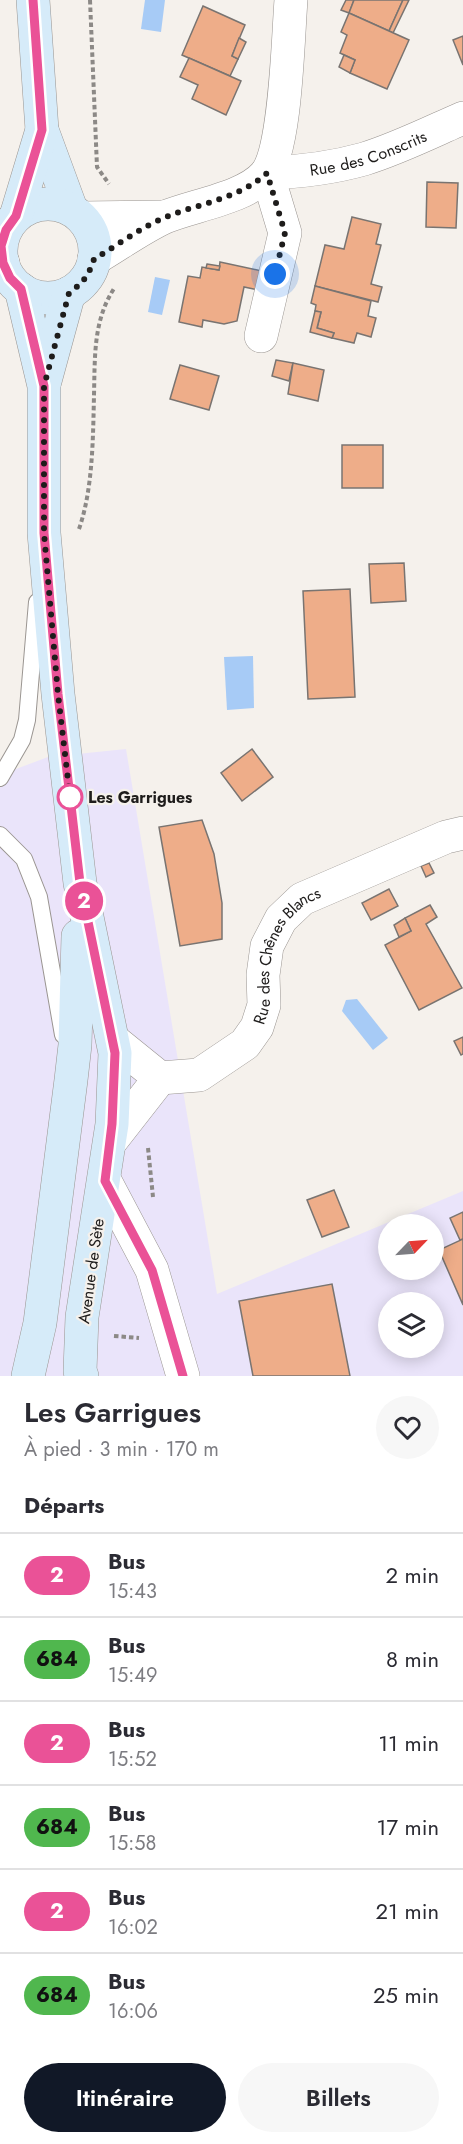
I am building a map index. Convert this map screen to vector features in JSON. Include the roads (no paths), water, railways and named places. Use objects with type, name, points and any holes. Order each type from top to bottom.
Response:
[{"type":"main road","points":[[33,0],[42,130],[77,214],[90,230],[95,244],[90,273],[81,285],[69,293],[44,298],[32,295],[8,272],[1,246],[6,230],[16,216],[42,130]]},
{"type":"main road","points":[[16,216],[28,208],[42,204],[57,204],[77,214]]},
{"type":"main road","name":"Avenue de Sète","points":[[8,272],[44,386]]},
{"type":"main road","name":"Avenue de Sète","points":[[69,293],[44,386],[44,533],[58,694],[80,883],[115,1053],[110,1142],[82,1317],[80,1371],[82,1376]]},
{"type":"main road","name":"Avenue de Sète","points":[[28,1376],[40,1323],[75,1045],[80,883]]},
{"type":"street","points":[[94,259],[165,217],[231,195],[256,183],[267,173],[280,135],[291,0]]},
{"type":"street","name":"Rue des Conscrits","points":[[267,173],[296,172],[366,159],[463,118]]},
{"type":"street","points":[[261,336],[285,233],[267,173]]},
{"type":"street","points":[[77,214],[165,217]]},
{"type":"street","name":"Rue des Chênes Blancs","points":[[151,1089],[199,1075],[245,1044],[257,1027],[264,1005],[263,975],[267,946],[281,919],[302,899],[446,837],[463,833]]},
{"type":"street","points":[[110,1142],[151,1089],[113,1040]]},
{"type":"street","points":[[105,1181],[152,1270],[183,1376]]},
{"type":"lane","points":[[0,778],[22,740],[27,720],[44,533]]},
{"type":"lane","points":[[0,835],[24,859],[39,897],[71,1080]]},
{"type":"water","points":[[145,0],[165,0],[161,32],[141,29]]},
{"type":"water","points":[[155,277],[170,280],[162,315],[148,312]]},
{"type":"water","points":[[253,656],[254,708],[227,710],[224,657]]},
{"type":"water","points":[[357,999],[388,1038],[373,1050],[342,1011],[346,1000]]},
{"type":"place","name":"Les Garrigues","points":[[70,797]]}]
